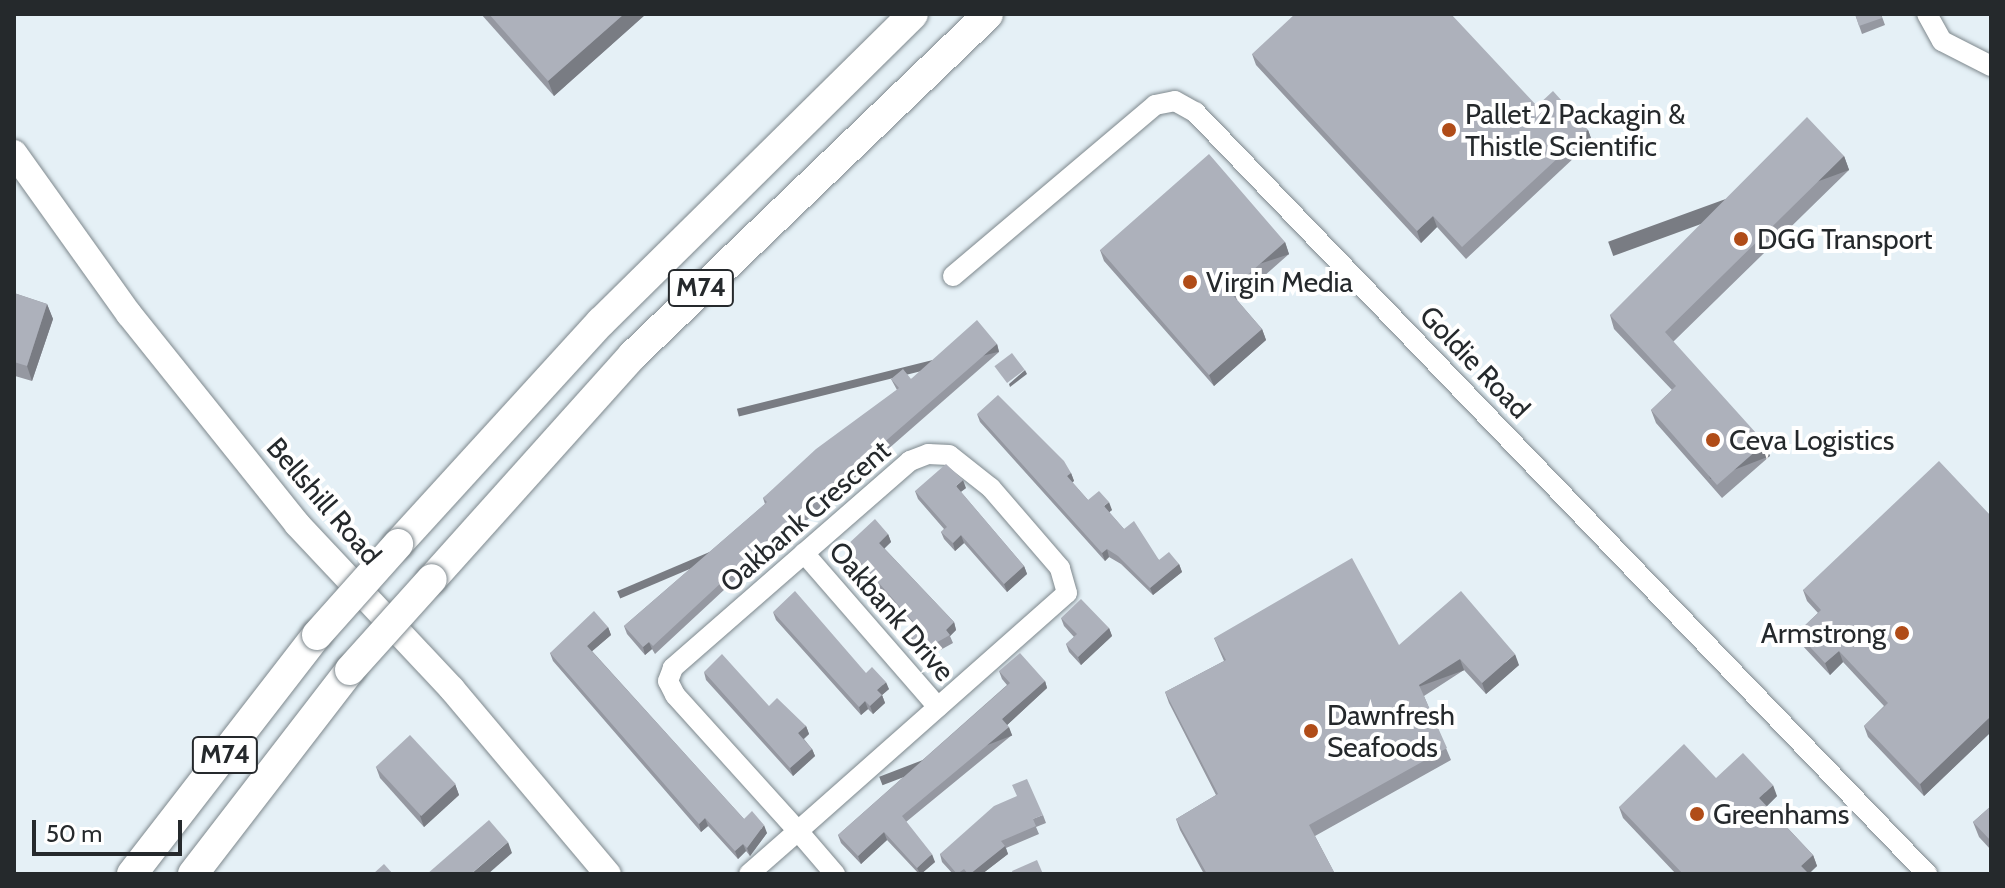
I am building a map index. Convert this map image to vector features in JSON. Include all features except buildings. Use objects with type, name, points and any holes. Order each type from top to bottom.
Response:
[{"type":"highway","name":"M74","points":[[132,874],[317,635],[398,544],[601,322],[913,14]]},
{"type":"highway","name":"M74","points":[[193,874],[350,670],[633,355],[988,14]]},
{"type":"main road","name":"Bellshill Road","points":[[14,153],[129,314],[297,524],[452,689],[608,874]]},
{"type":"street","points":[[1927,14],[1942,41],[1991,66]]},
{"type":"street","name":"Goldie Road","points":[[953,276],[1155,105],[1175,101],[1195,112],[1927,874]]},
{"type":"street","name":"Oakbank Crescent","points":[[749,874],[798,831],[1067,593],[1060,568],[991,488],[949,455],[928,454],[910,461],[673,668],[668,681],[798,831]]},
{"type":"street","name":"Oakbank Drive","points":[[804,553],[938,707]]},
{"type":"street","points":[[798,831],[835,874]]},
{"type":"place","name":"Pallet 2 Packagin & Thistle Scientific","points":[[1449,130]]},
{"type":"place","name":"DGG Transport","points":[[1741,239]]},
{"type":"place","name":"Virgin Media","points":[[1190,282]]},
{"type":"place","name":"Ceva Logistics","points":[[1713,440]]},
{"type":"place","name":"Armstrong","points":[[1902,633]]},
{"type":"place","name":"Dawnfresh Seafoods","points":[[1311,731]]},
{"type":"place","name":"Greenhams","points":[[1697,814]]}]
